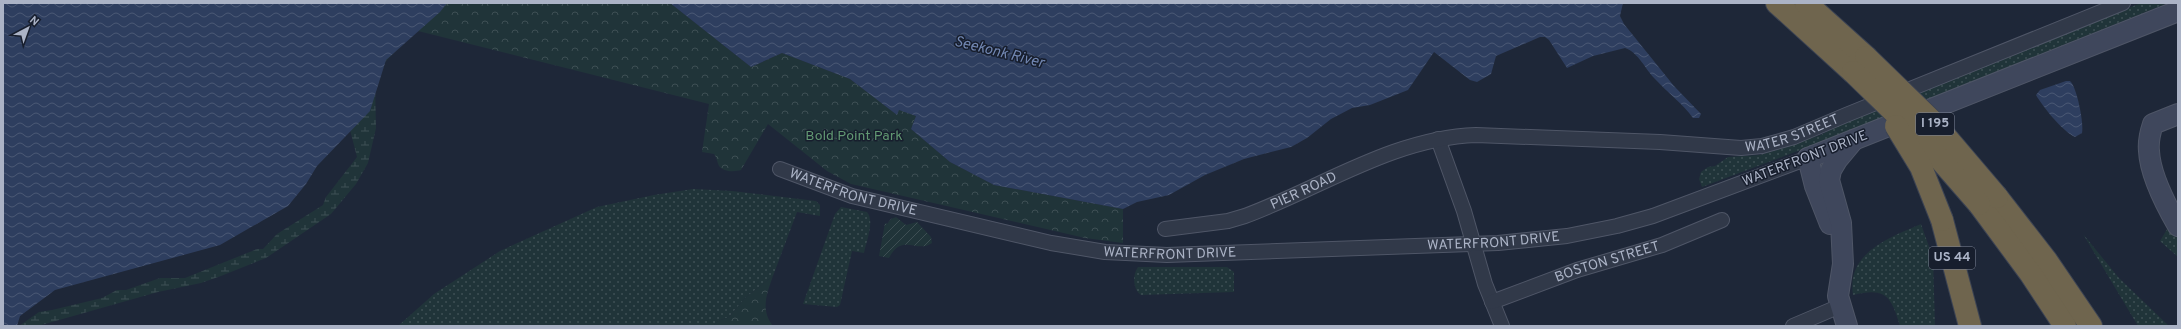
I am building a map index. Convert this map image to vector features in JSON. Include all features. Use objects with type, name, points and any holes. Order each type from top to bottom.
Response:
[{"type":"highway","name":"I 195","points":[[1777,3],[1853,72],[1988,201],[2059,278],[2091,326]]},
{"type":"highway","name":"I 195","points":[[1806,3],[1920,108],[1966,158],[2011,247],[2065,326]]},
{"type":"highway","name":"US 44","points":[[1853,72],[1881,105],[1905,139],[1927,180],[1942,220],[1970,326]]},
{"type":"highway","points":[[2011,247],[2039,297],[2050,326]]},
{"type":"highway","points":[[1962,297],[1967,326]]},
{"type":"main road","name":"WATERFRONT DRIVE","points":[[1808,158],[2178,11]]},
{"type":"main road","points":[[2178,114],[2152,124],[2149,137],[2149,157],[2165,200],[2178,226]]},
{"type":"main road","points":[[1847,326],[1840,306],[1838,291],[1843,264],[1841,223],[1829,180],[1831,170],[1841,154],[1854,140]]},
{"type":"main road","points":[[1808,158],[1821,171],[1830,187]]},
{"type":"main road","points":[[1808,158],[1817,192],[1841,246]]},
{"type":"street","name":"WATER STREET","points":[[1438,139],[1476,135],[1660,142],[1729,147],[1762,146],[1804,134],[2123,3]]},
{"type":"street","name":"PIER ROAD","points":[[1165,230],[1228,221],[1245,216],[1370,162],[1438,139]]},
{"type":"street","points":[[1438,139],[1474,243],[1482,274],[1502,326]]},
{"type":"street","name":"WATERFRONT DRIVE","points":[[780,169],[852,196],[1051,243],[1105,252],[1167,254],[1474,243],[1556,238],[1629,224],[1808,158]]},
{"type":"street","name":"BOSTON STREET","points":[[1492,302],[1577,270],[1662,244],[1722,220]]},
{"type":"street","points":[[1793,326],[1840,306]]},
{"type":"green space","points":[[432,3],[448,3],[440,15],[422,30],[417,29],[383,64],[375,83],[376,128],[368,163],[356,184],[331,214],[266,258],[221,276],[201,283],[158,292],[38,326],[19,326],[39,312],[102,298],[117,290],[126,290],[160,278],[185,278],[257,249],[263,249],[277,234],[323,205],[326,197],[357,157],[349,126],[357,78]]},
{"type":"green space","name":"Bold Point Park","points":[[440,3],[670,3],[751,67],[782,53],[850,79],[896,114],[898,109],[916,116],[911,129],[950,162],[994,185],[1123,209],[1123,243],[1085,238],[851,184],[827,171],[768,124],[741,170],[732,171],[723,169],[719,166],[714,154],[702,152],[709,104],[414,30]]},
{"type":"green space","points":[[2141,3],[2168,3],[1803,149],[1702,187],[1699,179],[1701,172],[1708,167],[1715,166],[1728,157],[1760,155],[1821,135],[1845,121]]},
{"type":"green space","points":[[693,189],[732,191],[816,201],[820,205],[820,216],[797,212],[773,276],[745,298],[729,317],[718,321],[713,326],[398,326],[434,294],[500,251],[597,207],[654,195]]},
{"type":"green space","points":[[841,207],[867,212],[869,216],[870,226],[864,253],[852,251],[840,305],[837,307],[803,304],[835,214]]},
{"type":"green space","points":[[896,217],[906,225],[917,222],[931,237],[932,243],[926,246],[899,246],[894,250],[889,258],[879,256],[885,223],[887,224],[891,219]]},
{"type":"green space","points":[[1921,224],[1933,258],[1935,326],[1900,326],[1894,307],[1886,296],[1873,292],[1853,295],[1853,280],[1856,268],[1873,248],[1884,241]]},
{"type":"green space","points":[[2169,226],[2178,238],[2178,257],[2160,241]]},
{"type":"green space","points":[[2083,234],[2119,278],[2169,326],[2138,326]]},
{"type":"green space","points":[[1138,267],[1227,267],[1234,272],[1234,292],[1141,295],[1136,290],[1134,282]]},
{"type":"green space","points":[[773,276],[767,295],[766,308],[769,320],[773,326],[713,326],[718,321],[729,317],[745,298]]},
{"type":"water","points":[[3,3],[447,3],[440,12],[386,60],[370,111],[317,166],[306,184],[288,206],[220,245],[55,290],[20,316],[17,326],[3,326]]},
{"type":"water","name":"Seekonk River","points":[[670,3],[1623,3],[1620,16],[1624,24],[1674,86],[1701,114],[1699,118],[1693,118],[1651,75],[1638,57],[1630,50],[1625,48],[1593,56],[1567,68],[1549,40],[1545,37],[1540,37],[1496,56],[1491,74],[1477,82],[1470,80],[1434,52],[1408,90],[1370,105],[1352,108],[1331,119],[1307,138],[1291,147],[1244,159],[1205,175],[1169,195],[1137,202],[1123,209],[994,185],[950,162],[911,129],[916,116],[899,110],[897,115],[850,79],[782,53],[751,67]]},
{"type":"water","points":[[2070,81],[2073,85],[2081,114],[2082,133],[2075,137],[2064,130],[2043,106],[2036,95],[2040,90]]}]
